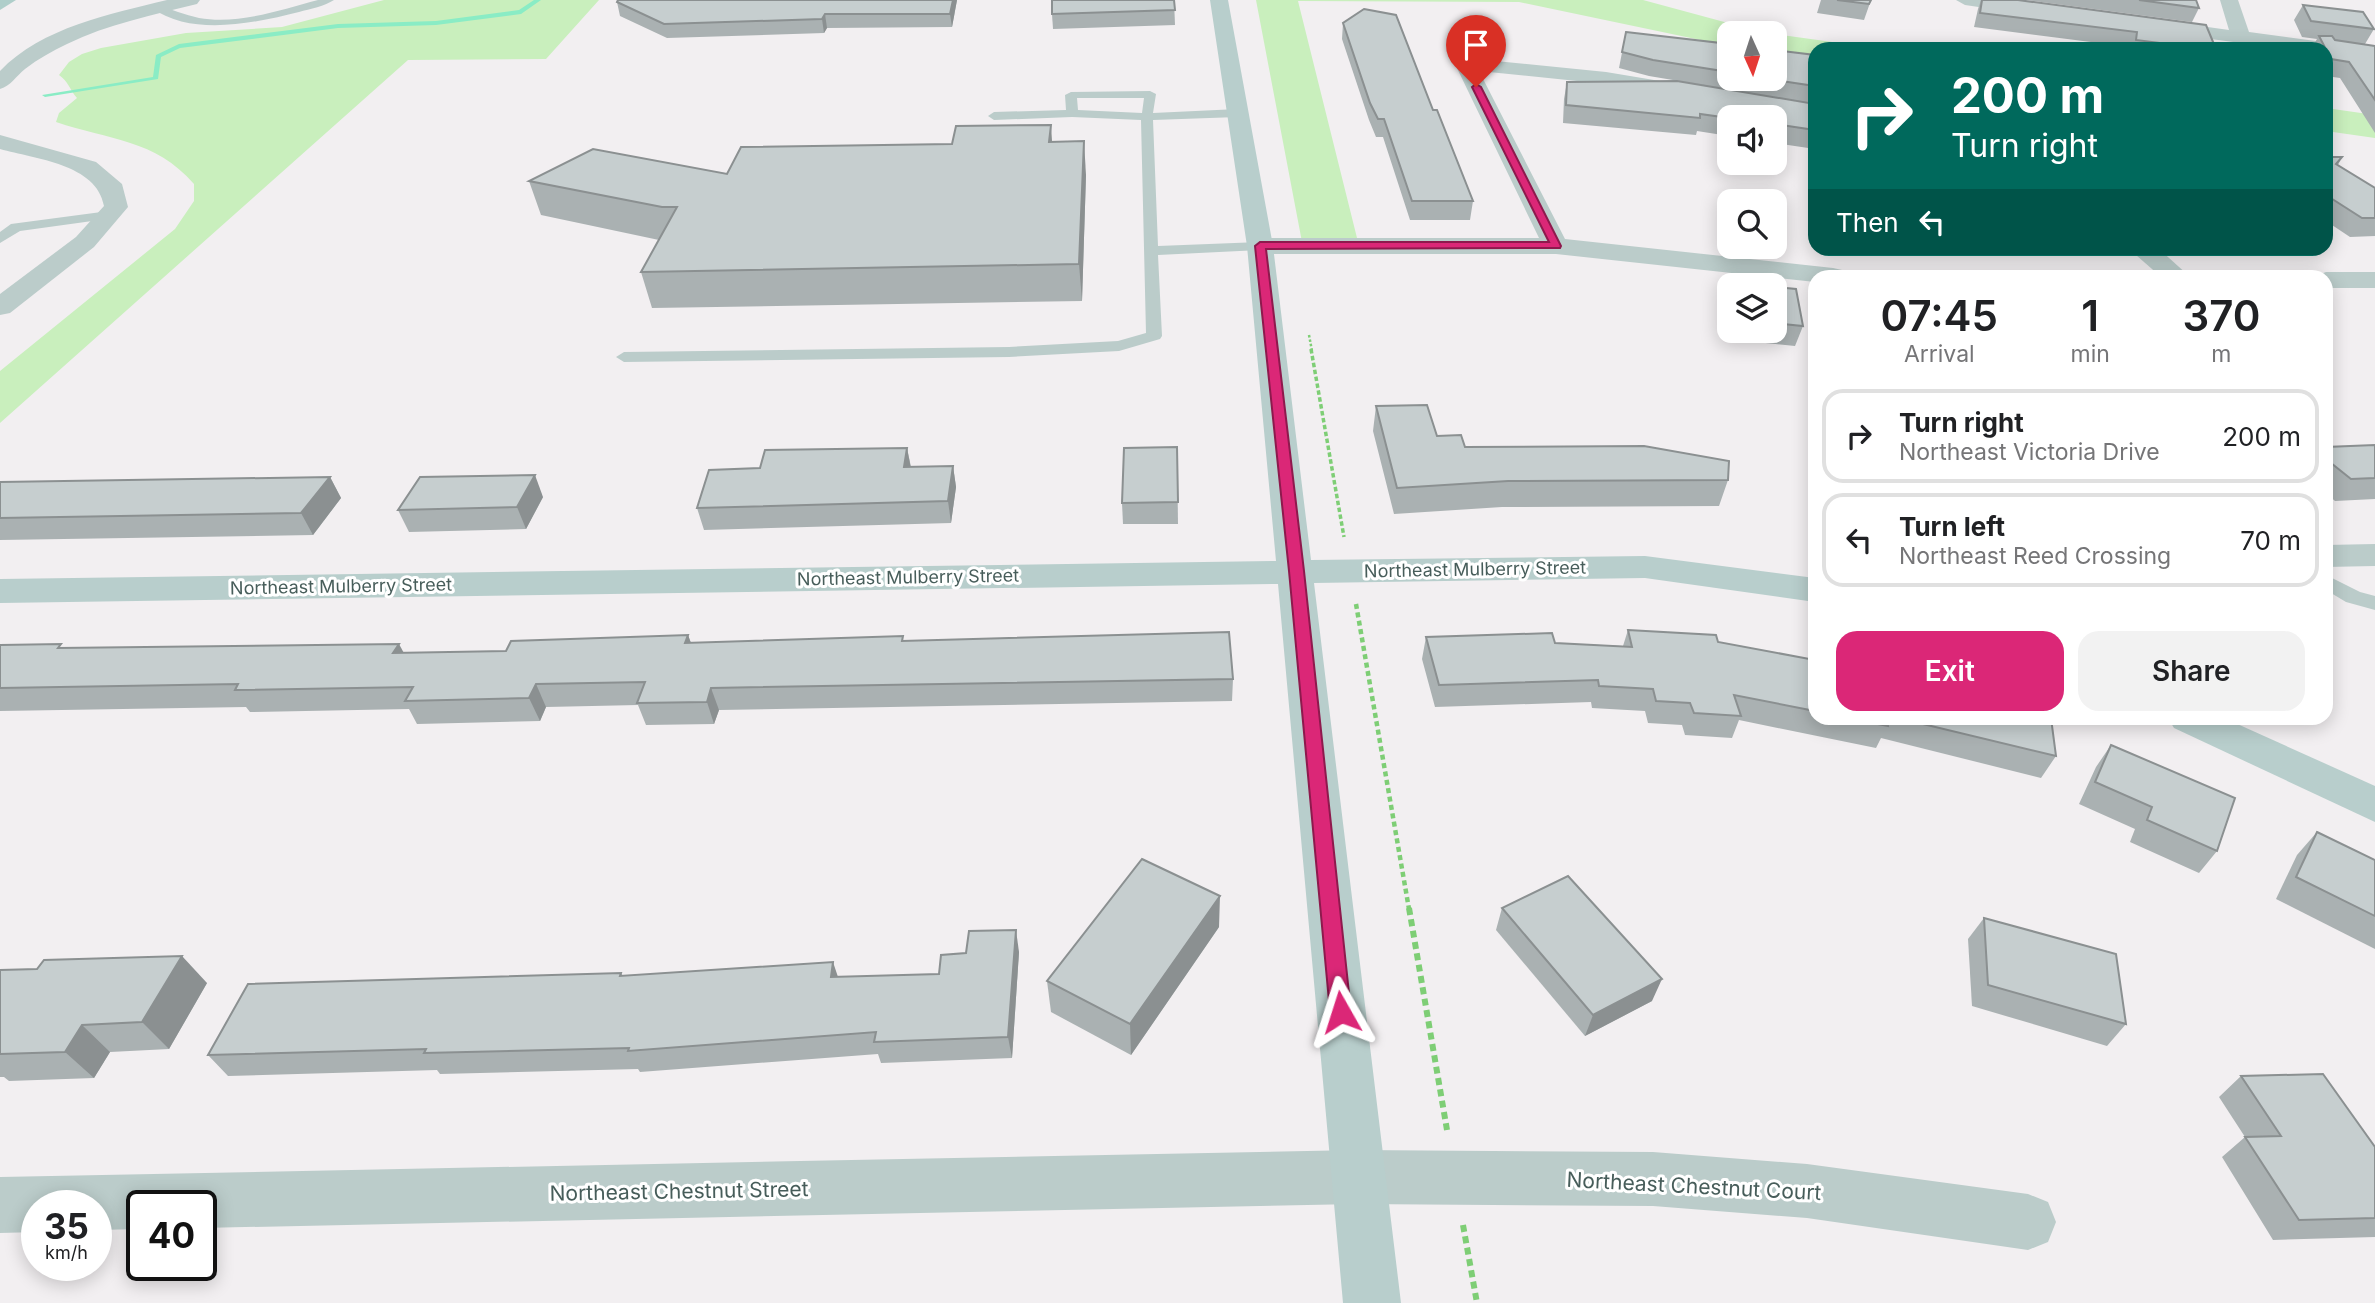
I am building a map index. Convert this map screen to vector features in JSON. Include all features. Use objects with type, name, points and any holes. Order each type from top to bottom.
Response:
[{"type":"main road","points":[[0,4],[7,0]]},
{"type":"street","points":[[0,83],[11,68],[44,48],[88,28],[191,0]]},
{"type":"street","points":[[1219,0],[1260,246],[1297,571],[1372,1303]]},
{"type":"street","points":[[1965,0],[2048,11]]},
{"type":"street","points":[[2229,0],[2241,37]]},
{"type":"street","points":[[2145,24],[2278,42]]},
{"type":"street","points":[[2333,49],[2375,55]]},
{"type":"street","points":[[1556,246],[1465,64],[1606,78],[1701,94]]},
{"type":"street","points":[[0,143],[88,167],[113,189],[116,207],[85,242],[0,307]]},
{"type":"street","points":[[1260,246],[1556,246],[1808,273]]},
{"type":"street","points":[[2151,256],[2168,270]]},
{"type":"street","points":[[2333,280],[2375,280]]},
{"type":"street","points":[[2333,556],[2375,555]]},
{"type":"street","name":"Northeast Mulberry Street","points":[[0,591],[1645,567],[1808,589]]},
{"type":"street","points":[[2203,725],[2375,805]]},
{"type":"street","name":"Northeast Chestnut Court","points":[[1357,1177],[1653,1179],[1794,1190],[2028,1222]]},
{"type":"street","name":"Northeast Chestnut Street","points":[[0,1205],[1357,1177]]},
{"type":"lane","points":[[156,8],[200,21],[225,21],[259,17],[329,0]]},
{"type":"lane","points":[[624,357],[1009,352],[1119,346],[1154,337],[1147,117],[1150,94],[1071,95],[1072,113]]},
{"type":"lane","points":[[994,116],[1072,113],[1147,117],[1238,113]]},
{"type":"lane","points":[[0,227],[109,215]]},
{"type":"lane","points":[[0,239],[16,227]]},
{"type":"lane","points":[[1151,251],[1260,246]]},
{"type":"lane","points":[[2333,585],[2353,597],[2375,603]]},
{"type":"path","points":[[1308,327],[1477,1303]]},
{"type":"green space","points":[[384,0],[599,0],[546,59],[408,60],[0,423],[0,371],[175,229],[194,201],[194,184],[163,158],[130,143],[56,122],[59,113],[77,98],[59,75],[69,62],[82,54],[101,48],[186,33],[282,27]]},
{"type":"green space","points":[[1256,0],[1643,0],[1721,21],[1717,21],[1717,43],[1519,2],[1298,1],[1359,246],[1302,242]]},
{"type":"green space","points":[[1787,36],[1832,42],[1808,42],[1808,58],[1787,55]]},
{"type":"green space","points":[[2333,109],[2375,115],[2375,138],[2333,132]]},
{"type":"building","points":[[953,0],[950,14],[825,14],[822,19],[664,24],[617,2]]},
{"type":"building","points":[[1052,0],[1174,0],[1175,10],[1052,14]]},
{"type":"building","points":[[1837,0],[1871,0],[1869,4]]},
{"type":"building","points":[[1982,0],[2018,0],[2206,25],[2213,42],[2152,42],[2136,40],[2137,32],[1980,13]]},
{"type":"building","points":[[2139,0],[2196,0],[2199,8]]},
{"type":"building","points":[[2303,5],[2363,12],[2374,29],[2311,21]]},
{"type":"building","points":[[1364,9],[1396,15],[1433,110],[1437,110],[1473,201],[1412,201],[1384,119],[1378,119],[1370,103],[1343,23]]},
{"type":"building","points":[[1626,32],[1717,43],[1717,70],[1653,60],[1622,52]]},
{"type":"building","points":[[2319,36],[2332,36],[2335,40],[2375,46],[2375,100],[2349,62],[2333,59],[2333,42],[2322,42]]},
{"type":"building","points":[[1787,52],[1808,54],[1808,85],[1787,82]]},
{"type":"building","points":[[1677,81],[1717,88],[1717,91],[1737,91],[1808,103],[1808,129],[1787,126],[1787,105],[1717,105],[1717,116],[1700,114],[1700,118],[1566,105],[1567,82]]},
{"type":"building","points":[[1051,125],[1049,142],[1084,141],[1079,264],[641,272],[677,207],[662,207],[529,181],[593,149],[727,174],[741,147],[952,144],[956,126]]},
{"type":"building","points":[[2333,157],[2342,157],[2336,164],[2375,188],[2375,218],[2362,218],[2333,199]]},
{"type":"building","points":[[1787,288],[1796,289],[1803,326],[1787,324]]},
{"type":"building","points":[[1427,405],[1437,436],[1461,435],[1465,447],[1644,446],[1729,461],[1728,480],[1508,481],[1397,488],[1376,406]]},
{"type":"building","points":[[2375,445],[2375,478],[2351,479],[2333,465],[2333,447]]},
{"type":"building","points":[[1177,447],[1178,502],[1122,503],[1124,448]]},
{"type":"building","points":[[907,448],[904,467],[953,466],[948,501],[697,508],[709,470],[760,468],[765,450]]},
{"type":"building","points":[[535,475],[517,507],[398,510],[420,477]]},
{"type":"building","points":[[330,477],[301,513],[0,518],[0,482]]},
{"type":"building","points":[[1628,630],[1716,635],[1718,642],[1808,659],[1808,710],[1734,695],[1741,716],[1694,713],[1690,703],[1656,701],[1653,689],[1599,686],[1598,680],[1439,685],[1426,637],[1552,633],[1555,643],[1632,647]]},
{"type":"building","points":[[1229,632],[1233,679],[711,688],[707,702],[637,703],[645,682],[536,684],[529,698],[405,701],[413,687],[235,690],[238,684],[0,688],[0,645],[61,644],[58,648],[399,644],[393,653],[506,651],[511,641],[688,635],[685,643],[903,636],[902,641]]},
{"type":"building","points":[[1927,725],[2052,725],[2056,756]]},
{"type":"building","points":[[2111,745],[2235,798],[2217,851],[2147,820],[2152,807],[2095,782]]},
{"type":"building","points":[[2317,832],[2375,860],[2375,916],[2296,877]]},
{"type":"building","points":[[1142,859],[1220,896],[1130,1024],[1047,981]]},
{"type":"building","points":[[1568,876],[1662,979],[1593,1015],[1502,908]]},
{"type":"building","points":[[1984,918],[2116,954],[2126,1024],[1988,985]]},
{"type":"building","points":[[1016,930],[1008,1037],[874,1042],[876,1032],[628,1051],[629,1048],[424,1053],[426,1049],[208,1055],[248,984],[621,973],[620,976],[833,962],[831,977],[939,974],[941,955],[966,953],[969,931]]},
{"type":"building","points":[[182,956],[142,1022],[82,1025],[65,1052],[0,1054],[0,970],[37,969],[44,960]]},
{"type":"building","points":[[2323,1074],[2375,1147],[2375,1218],[2299,1220],[2245,1137],[2281,1136],[2241,1076]]},
{"type":"waterway","points":[[45,95],[156,78],[158,56],[179,46],[338,26],[436,23],[521,12],[538,0]]},
{"type":"route","points":[[1341,1012],[1297,571],[1260,246],[1556,246],[1476,87]]}]
